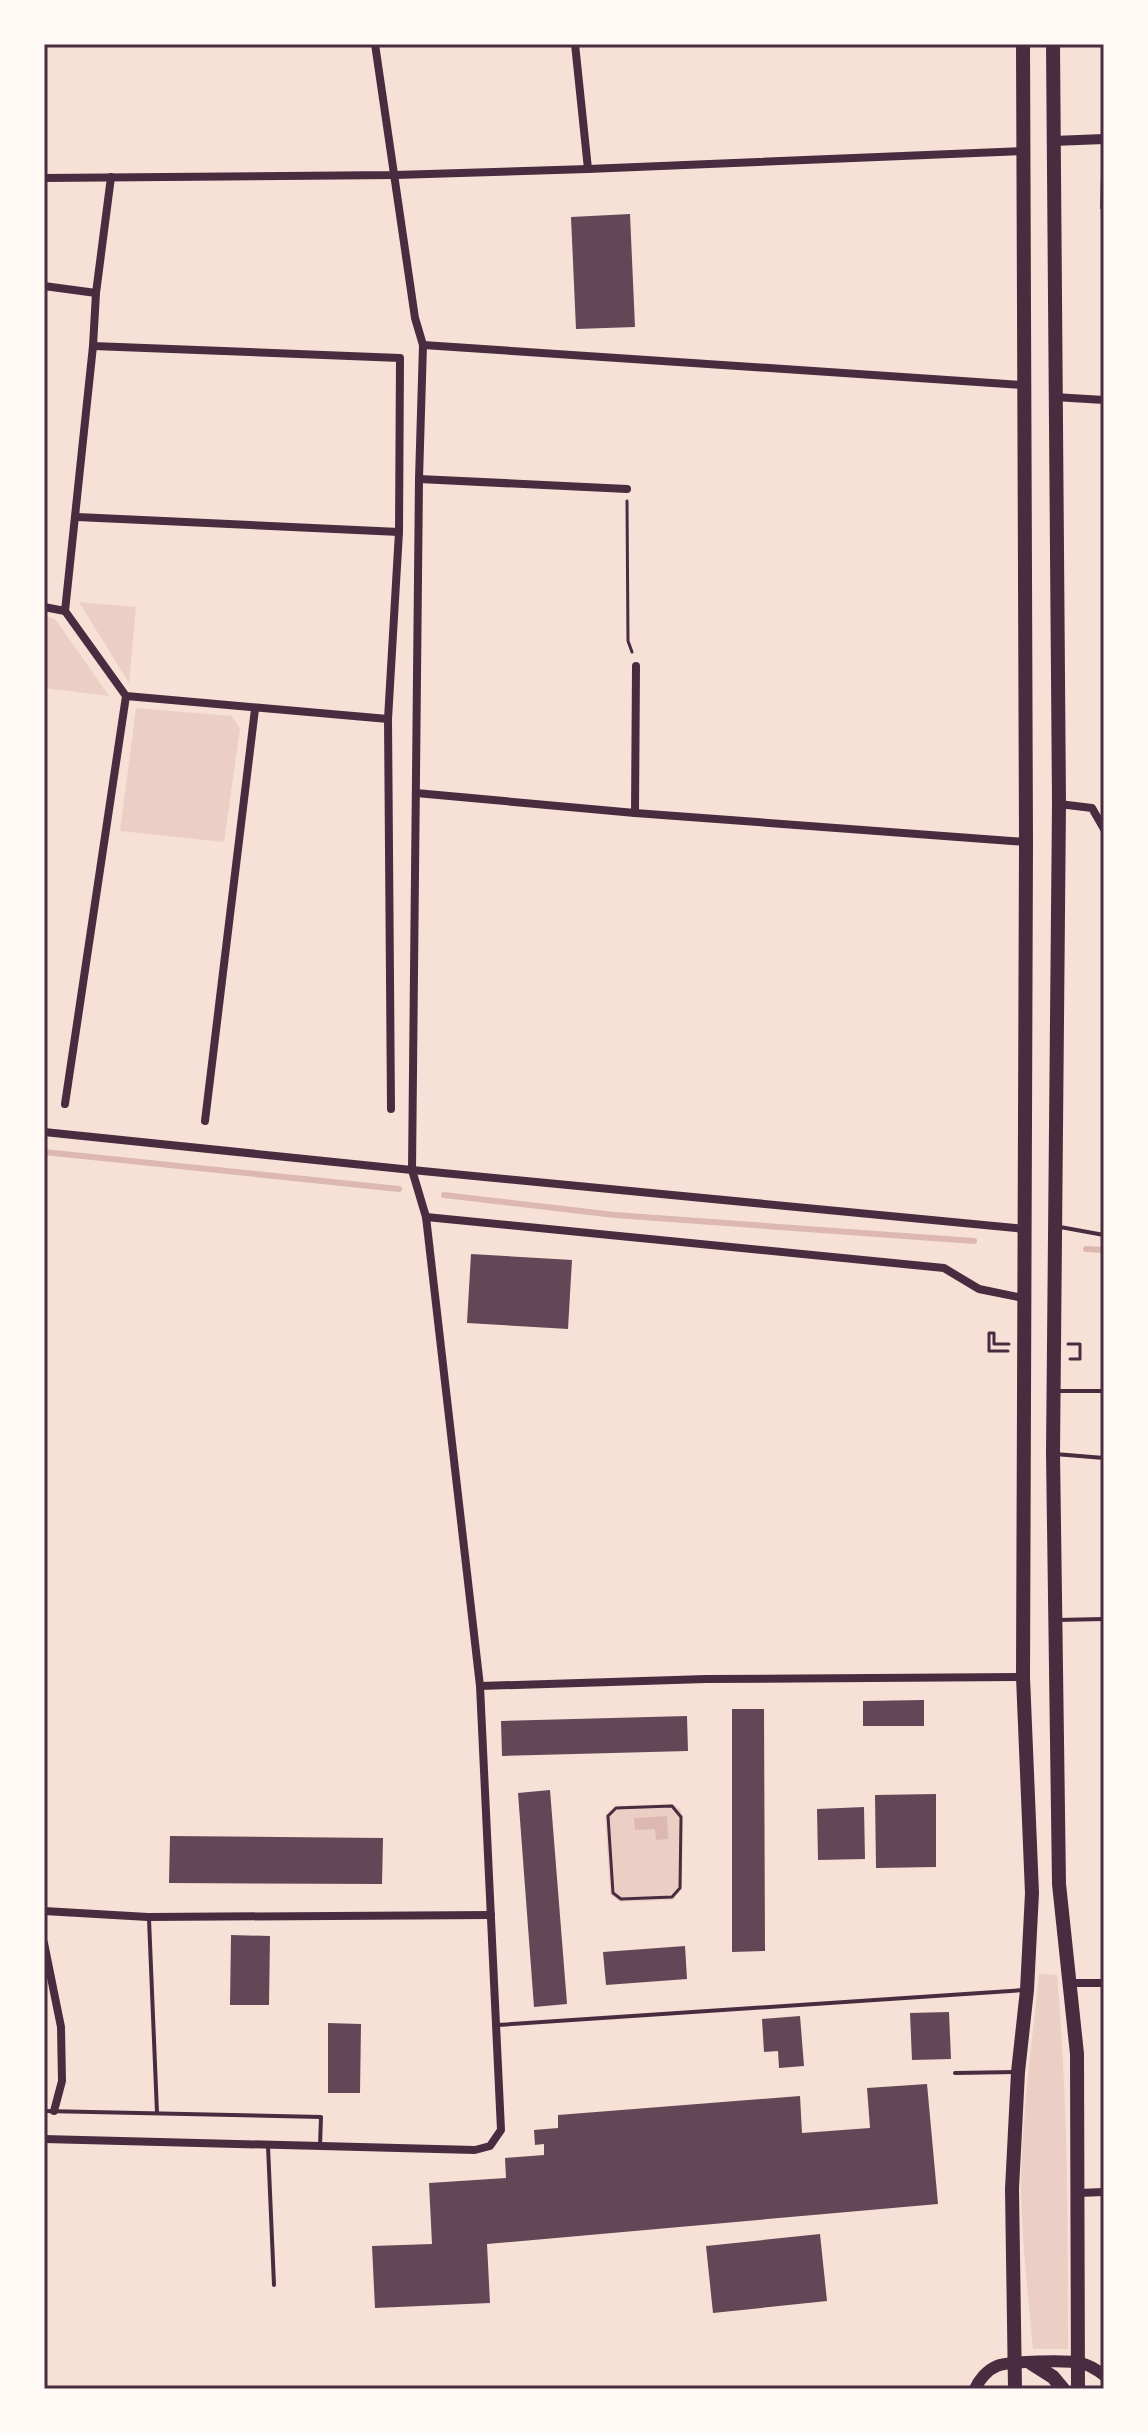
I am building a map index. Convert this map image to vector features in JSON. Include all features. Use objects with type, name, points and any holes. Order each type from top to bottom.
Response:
[{"type":"highway","points":[[1015,2389],[1023,2363],[1012,2189],[1032,1893],[1023,1677],[1026,842],[1023,44]]},
{"type":"highway","points":[[1053,44],[1059,804],[1053,1453],[1059,1884],[1077,2054],[1078,2389]]},
{"type":"highway","points":[[1023,2363],[1053,2377],[1063,2389]]},
{"type":"main road","points":[[974,2387],[997,2365],[1078,2362],[1092,2366],[1104,2375]]},
{"type":"street","points":[[44,2139],[475,2150],[490,2146],[501,2130],[480,1686],[426,1217],[412,1170],[423,345],[415,318],[375,44]]},
{"type":"street","points":[[575,44],[588,169]]},
{"type":"street","points":[[1053,141],[1104,139]]},
{"type":"street","points":[[44,178],[395,175],[1023,151]]},
{"type":"street","points":[[65,1104],[126,696],[65,611],[77,517],[96,293],[111,177]]},
{"type":"street","points":[[44,286],[96,293]]},
{"type":"street","points":[[423,345],[1023,385]]},
{"type":"street","points":[[93,346],[400,358],[399,532],[388,719],[391,1109]]},
{"type":"street","points":[[1054,397],[1104,400]]},
{"type":"street","points":[[419,479],[627,489]]},
{"type":"street","points":[[77,517],[399,532]]},
{"type":"street","points":[[44,607],[65,611]]},
{"type":"street","points":[[635,813],[636,666]]},
{"type":"street","points":[[126,696],[388,719]]},
{"type":"street","points":[[205,1121],[255,709]]},
{"type":"street","points":[[416,793],[635,813],[1026,842]]},
{"type":"street","points":[[1059,804],[1092,808],[1104,829]]},
{"type":"street","points":[[44,1132],[1025,1229]]},
{"type":"street","points":[[426,1217],[944,1268],[979,1289],[1023,1298]]},
{"type":"street","points":[[480,1686],[706,1679],[1023,1677]]},
{"type":"street","points":[[44,1911],[148,1917],[491,1915]]},
{"type":"street","points":[[44,1943],[61,2027],[62,2081],[49,2111]]},
{"type":"street","points":[[1071,1983],[1104,1983]]},
{"type":"street","points":[[1078,2193],[1104,2192]]},
{"type":"lane","points":[[1054,1226],[1104,1235]]},
{"type":"lane","points":[[1054,1391],[1104,1391]]},
{"type":"lane","points":[[1053,1453],[1104,1458]]},
{"type":"lane","points":[[1055,1620],[1104,1619]]},
{"type":"lane","points":[[148,1917],[157,2113]]},
{"type":"lane","points":[[496,2025],[1027,1990]]},
{"type":"lane","points":[[955,2073],[1018,2072]]},
{"type":"lane","points":[[49,2111],[321,2117],[320,2147]]},
{"type":"lane","points":[[268,2146],[274,2285]]},
{"type":"path","points":[[627,489],[628,641],[636,666]]},
{"type":"path","points":[[989,1351],[989,1333],[994,1333],[994,1344]]},
{"type":"path","points":[[1069,1340],[1069,1359],[1080,1359],[1080,1344]]},
{"type":"path","points":[[672,1806],[681,1817],[680,1888],[677,1893],[672,1897],[621,1899],[613,1893],[608,1816],[612,1811],[616,1808],[672,1806]]},
{"type":"shaded area","points":[[79,602],[136,607],[129,683]]},
{"type":"shaded area","points":[[45,615],[56,620],[109,696],[44,688]]},
{"type":"shaded area","points":[[136,708],[232,716],[240,729],[224,842],[120,831]]},
{"type":"shaded area","points":[[673,1804],[680,1809],[683,1817],[682,1889],[673,1900],[620,1902],[610,1894],[605,1815],[615,1806]]},
{"type":"shaded area","points":[[667,1816],[668,1839],[656,1840],[655,1829],[635,1830],[634,1818]]},
{"type":"shaded area","points":[[1039,1974],[1057,1975],[1061,2022],[1067,2162],[1068,2349],[1033,2349],[1024,2249],[1021,2189],[1023,2135]]},
{"type":"building","points":[[1104,170],[1104,209],[1100,209],[1101,174]]},
{"type":"building","points":[[630,214],[635,327],[576,329],[571,217]]},
{"type":"building","points":[[471,1254],[572,1260],[568,1329],[467,1323]]},
{"type":"building","points":[[924,1700],[924,1726],[863,1726],[863,1701]]},
{"type":"building","points":[[732,1709],[764,1709],[765,1951],[732,1952]]},
{"type":"building","points":[[687,1716],[688,1751],[502,1756],[501,1721]]},
{"type":"building","points":[[550,1790],[567,2004],[534,2007],[518,1793]]},
{"type":"building","points":[[936,1794],[936,1867],[876,1868],[875,1795]]},
{"type":"building","points":[[864,1807],[865,1859],[818,1860],[817,1809]]},
{"type":"building","points":[[170,1836],[383,1838],[382,1884],[169,1883]]},
{"type":"building","points":[[231,1935],[270,1936],[269,2005],[230,2005]]},
{"type":"building","points":[[685,1946],[687,1979],[606,1985],[603,1952]]},
{"type":"building","points":[[949,2012],[951,2059],[912,2060],[910,2013]]},
{"type":"building","points":[[800,2016],[804,2066],[779,2068],[778,2051],[764,2052],[762,2019]]},
{"type":"building","points":[[328,2023],[361,2024],[360,2093],[328,2093]]},
{"type":"building","points":[[927,2084],[938,2204],[487,2244],[490,2303],[375,2308],[372,2246],[432,2244],[429,2183],[506,2178],[505,2158],[544,2155],[544,2144],[535,2145],[534,2130],[558,2128],[558,2115],[800,2096],[802,2133],[870,2128],[867,2088]]},
{"type":"building","points":[[820,2234],[827,2301],[713,2313],[706,2246]]},
{"type":"waterway","points":[[44,1152],[399,1189]]},
{"type":"waterway","points":[[444,1195],[615,1215],[974,1241]]},
{"type":"waterway","points":[[1086,1249],[1104,1250]]}]
